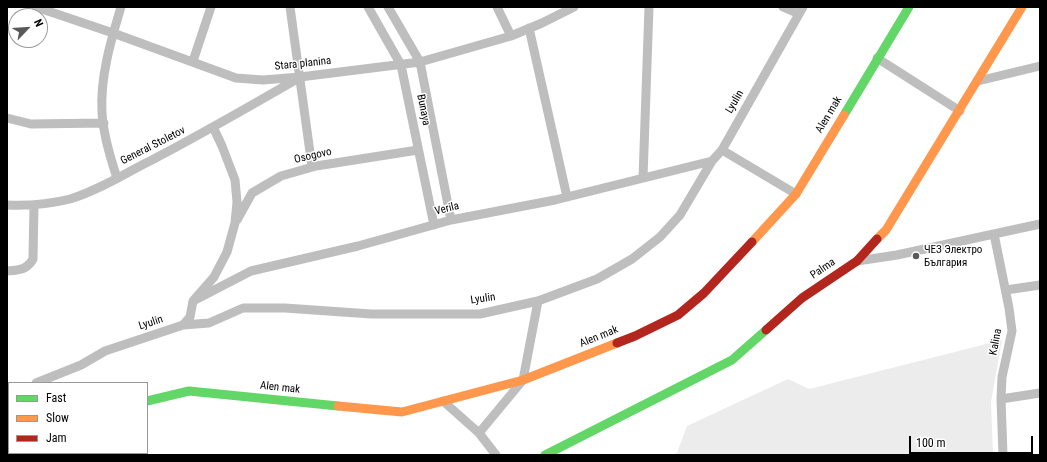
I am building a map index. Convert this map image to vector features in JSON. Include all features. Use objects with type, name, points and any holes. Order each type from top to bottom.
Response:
[{"type":"street","name":"Stara planina","points":[[36,7],[193,61],[236,78],[263,80],[300,77],[420,62],[511,36],[574,7]]},
{"type":"street","points":[[117,178],[109,152],[102,112],[103,81],[113,33],[121,7]]},
{"type":"street","points":[[193,61],[211,7]]},
{"type":"street","points":[[290,7],[312,167]]},
{"type":"street","name":"Bunaya","points":[[368,7],[401,65],[434,225]]},
{"type":"street","name":"Bunaya","points":[[388,7],[420,62],[451,220]]},
{"type":"street","points":[[497,7],[511,36]]},
{"type":"street","points":[[643,178],[649,7]]},
{"type":"street","points":[[783,7],[801,10]]},
{"type":"street","name":"Alen mak","points":[[148,401],[189,391],[402,412],[523,380],[635,336],[678,315],[704,293],[796,194],[909,7]]},
{"type":"street","name":"Palma","points":[[545,455],[732,360],[802,298],[857,261],[886,230],[960,111],[1022,7]]},
{"type":"street","name":"Lyulin","points":[[38,382],[81,365],[105,351],[183,325],[209,323],[243,308],[285,308],[371,314],[480,314],[538,301],[597,278],[632,259],[660,237],[680,215],[712,161],[722,150],[801,10]]},
{"type":"street","points":[[529,28],[567,197]]},
{"type":"street","points":[[877,58],[960,111]]},
{"type":"street","points":[[978,81],[1040,66]]},
{"type":"street","name":"General Stoletov","points":[[7,205],[34,205],[70,198],[97,189],[213,127],[300,77]]},
{"type":"street","points":[[7,118],[31,124],[104,123]]},
{"type":"street","points":[[183,325],[190,317],[193,301],[214,277],[227,252],[235,223],[237,202],[235,180],[213,127]]},
{"type":"street","name":"Osogovo","points":[[235,223],[252,193],[281,176],[312,167],[418,150]]},
{"type":"street","points":[[722,150],[796,194]]},
{"type":"street","name":"Verila","points":[[193,301],[251,271],[358,246],[451,220],[567,197],[712,161]]},
{"type":"street","points":[[7,271],[23,269],[30,265],[33,259],[34,205]]},
{"type":"street","points":[[857,261],[897,255],[1040,224]]},
{"type":"street","name":"Kalina","points":[[994,234],[1006,290],[1012,331],[1002,377],[1001,399],[1003,455]]},
{"type":"street","points":[[1006,290],[1040,285]]},
{"type":"street","points":[[479,432],[523,380],[538,301]]},
{"type":"street","points":[[1001,399],[1040,393]]},
{"type":"street","points":[[443,401],[479,432],[492,453]]},
{"type":"shaded area","points":[[1002,340],[991,402],[993,455],[671,455],[677,453],[687,426],[788,379],[809,389]]},
{"type":"traffic: fast","points":[[844,115],[909,7]]},
{"type":"traffic: fast","points":[[545,455],[732,360],[766,330]]},
{"type":"traffic: fast","points":[[148,401],[189,391],[338,406]]},
{"type":"traffic: slow","points":[[877,239],[886,230],[1022,7]]},
{"type":"traffic: slow","points":[[752,242],[796,194],[844,115]]},
{"type":"traffic: slow","points":[[338,406],[402,412],[523,380],[617,343]]},
{"type":"traffic: jam","points":[[766,330],[802,298],[857,261],[877,239]]},
{"type":"traffic: jam","points":[[617,343],[678,315],[704,293],[752,242]]},
{"type":"place","name":"ЧЕЗ Электро България","points":[[916,256]]}]
